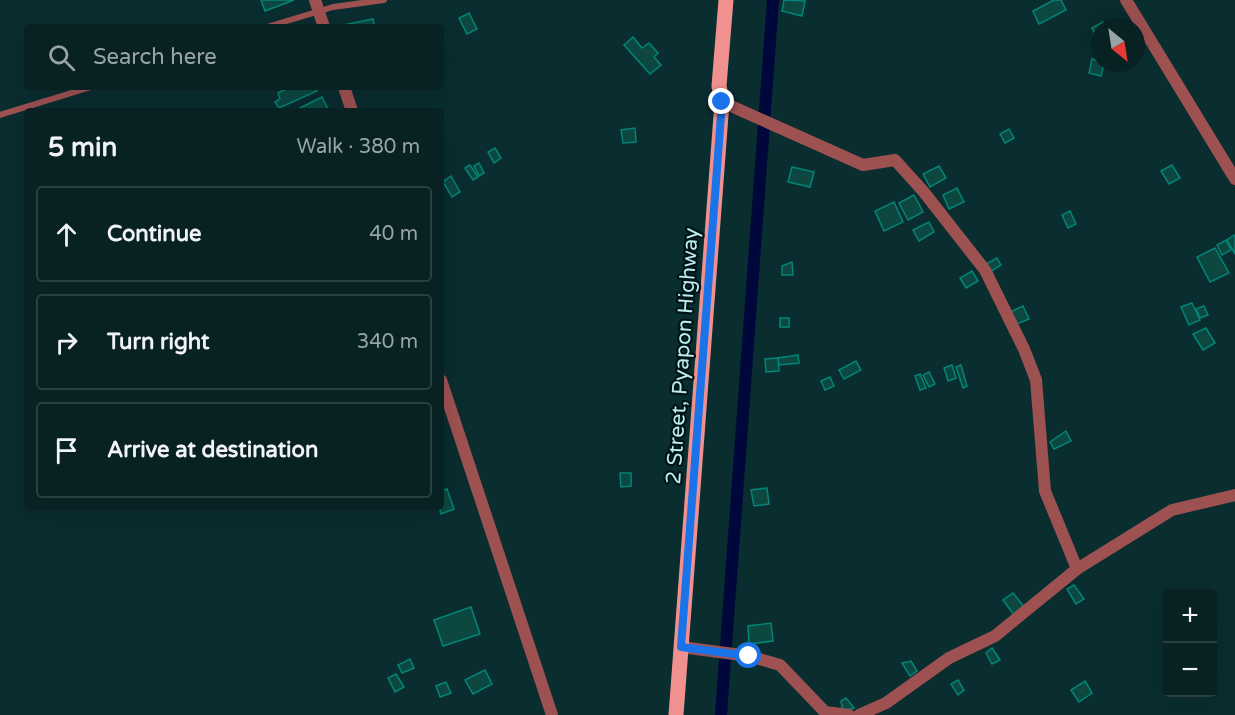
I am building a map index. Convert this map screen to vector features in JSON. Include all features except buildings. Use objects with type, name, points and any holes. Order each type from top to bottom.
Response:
[{"type":"main road","name":"2 Street, Pyapon Highway","points":[[676,715],[722,102],[720,86],[726,0]]},
{"type":"street","points":[[1126,0],[1235,179]]},
{"type":"street","points":[[317,5],[323,24]]},
{"type":"street","points":[[345,90],[351,108]]},
{"type":"street","points":[[722,102],[863,165],[895,160],[923,191],[985,270],[1036,380],[1045,491],[1077,569]]},
{"type":"street","points":[[444,389],[552,715]]},
{"type":"street","points":[[859,715],[886,703],[950,658],[996,636],[1077,569],[1172,510],[1235,495]]},
{"type":"street","points":[[681,647],[749,656],[780,665],[825,712],[849,715]]},
{"type":"lane","points":[[274,24],[317,5],[384,0]]},
{"type":"lane","points":[[0,115],[81,90]]},
{"type":"waterway","points":[[721,715],[773,0]]},
{"type":"route","points":[[722,102],[681,647],[749,656]]}]
